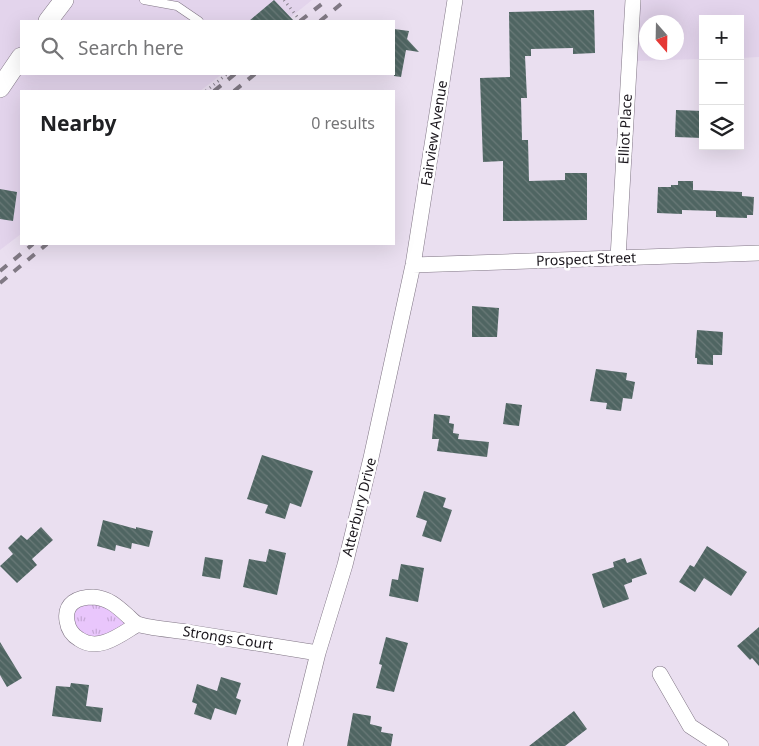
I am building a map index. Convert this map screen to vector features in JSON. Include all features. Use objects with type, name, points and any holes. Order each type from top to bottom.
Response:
[{"type":"street","points":[[49,20],[64,0]]},
{"type":"street","name":"Fairview Avenue","points":[[413,265],[455,0]]},
{"type":"street","name":"Elliot Place","points":[[618,258],[633,0]]},
{"type":"street","points":[[0,88],[20,59]]},
{"type":"street","name":"Prospect Street","points":[[413,265],[759,254]]},
{"type":"street","name":"Atterbury Drive","points":[[295,746],[318,653],[345,565],[369,467],[413,265]]},
{"type":"street","name":"Strongs Court","points":[[138,624],[318,653]]},
{"type":"street","points":[[660,674],[690,726],[721,746]]},
{"type":"lane","points":[[144,0],[177,6],[197,20]]},
{"type":"path","points":[[284,0],[298,18]]},
{"type":"path","points":[[207,90],[226,75]]},
{"type":"shaded area","points":[[0,0],[312,0],[287,20],[20,20],[20,75],[221,75],[201,90],[20,90],[20,235],[0,250]]},
{"type":"shaded area","points":[[636,0],[759,0],[759,57],[744,58],[744,15],[699,15],[699,59],[684,60],[684,15],[639,15],[639,60],[668,60],[632,61]]},
{"type":"green space","points":[[76,605],[103,606],[129,623],[101,640],[81,636],[71,617]]},
{"type":"building","points":[[274,0],[293,20],[250,20]]},
{"type":"building","points":[[594,10],[595,53],[573,54],[573,48],[531,49],[531,56],[525,56],[527,98],[521,98],[522,140],[528,140],[529,181],[565,180],[565,173],[587,173],[587,220],[503,221],[503,161],[483,162],[480,78],[510,77],[509,12]]},
{"type":"building","points":[[395,29],[409,31],[407,39],[419,52],[406,50],[401,77],[394,76]]},
{"type":"building","points":[[676,110],[699,111],[699,138],[675,137]]},
{"type":"building","points":[[678,181],[693,181],[693,190],[742,192],[742,196],[754,197],[753,215],[747,215],[747,218],[716,217],[716,211],[682,210],[682,214],[657,213],[658,187],[678,185]]},
{"type":"building","points":[[0,189],[17,192],[13,221],[0,219]]},
{"type":"building","points":[[472,306],[499,308],[497,337],[472,337]]},
{"type":"building","points":[[697,330],[723,332],[722,355],[713,355],[713,365],[697,364],[697,358],[695,358]]},
{"type":"building","points":[[596,369],[627,373],[626,380],[635,382],[632,399],[623,398],[621,411],[606,409],[607,403],[590,401]]},
{"type":"building","points":[[506,403],[522,405],[519,426],[503,424]]},
{"type":"building","points":[[434,414],[450,416],[449,423],[454,424],[453,433],[459,434],[458,439],[489,442],[487,457],[437,451],[439,439],[432,439]]},
{"type":"building","points":[[262,455],[313,471],[301,507],[290,503],[285,519],[265,513],[268,505],[247,499]]},
{"type":"building","points":[[424,491],[446,498],[443,507],[452,510],[441,542],[422,536],[427,521],[416,517]]},
{"type":"building","points":[[103,520],[136,529],[136,527],[153,531],[149,547],[132,543],[131,549],[116,545],[115,551],[97,546]]},
{"type":"building","points":[[41,527],[53,540],[32,559],[37,565],[17,583],[0,566],[13,554],[8,548],[21,535],[27,540]]},
{"type":"building","points":[[707,546],[747,572],[731,596],[704,578],[695,592],[679,582],[690,565],[694,567]]},
{"type":"building","points":[[269,549],[286,553],[277,595],[243,587],[249,559],[266,562]]},
{"type":"building","points":[[205,557],[223,560],[220,579],[202,576]]},
{"type":"building","points":[[625,558],[627,563],[641,558],[647,574],[632,579],[632,582],[624,585],[629,599],[603,608],[592,574],[614,567],[613,562]]},
{"type":"building","points":[[401,564],[424,568],[418,602],[389,596],[392,579],[398,580]]},
{"type":"building","points":[[759,627],[759,666],[752,658],[750,660],[737,646]]},
{"type":"building","points":[[386,637],[408,643],[394,692],[376,688],[382,665],[379,664]]},
{"type":"building","points":[[0,642],[22,678],[7,687],[0,675]]},
{"type":"building","points":[[221,677],[241,683],[236,698],[241,700],[236,715],[215,708],[211,720],[194,714],[197,704],[192,702],[197,684],[217,691]]},
{"type":"building","points":[[71,683],[89,685],[86,706],[103,708],[101,722],[52,716],[56,686],[70,687]]},
{"type":"building","points":[[574,711],[587,729],[565,746],[529,746]]},
{"type":"building","points":[[353,713],[371,716],[370,724],[382,727],[381,732],[393,734],[391,746],[347,746]]},
{"type":"railway","points":[[301,20],[327,0]]},
{"type":"railway","points":[[321,20],[346,0]]},
{"type":"railway","points":[[215,90],[234,75]]},
{"type":"railway","points":[[235,90],[254,75]]},
{"type":"railway","points":[[0,271],[32,245]]},
{"type":"railway","points":[[0,283],[46,245]]}]
